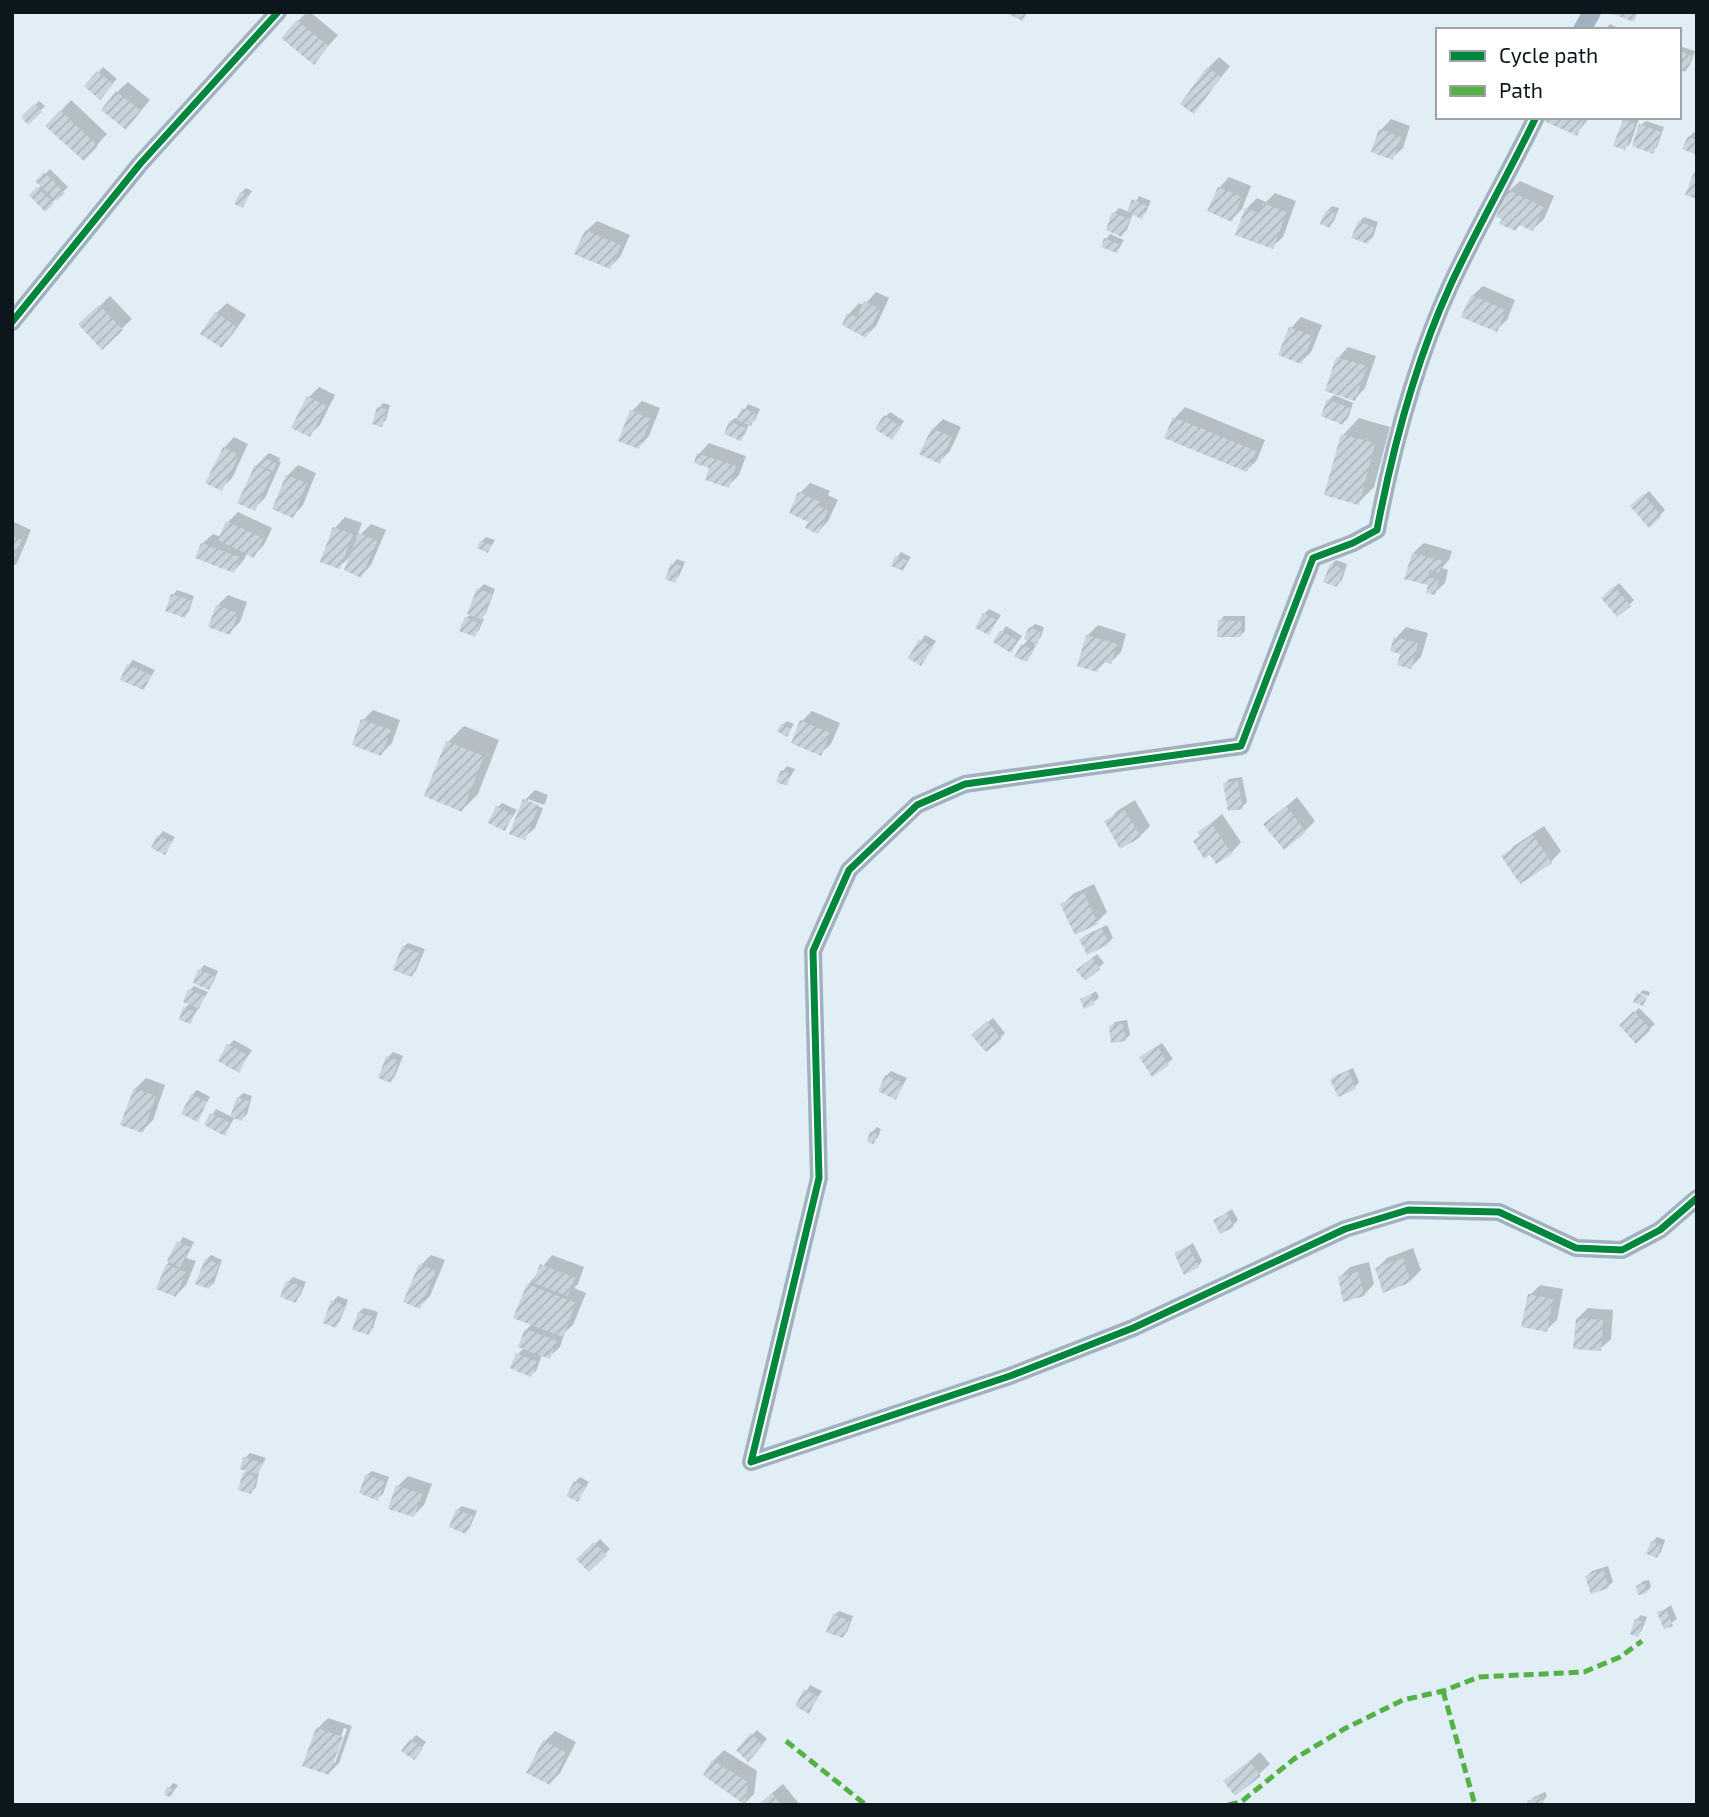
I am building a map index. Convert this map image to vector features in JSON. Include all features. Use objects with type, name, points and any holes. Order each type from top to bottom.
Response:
[{"type":"street","points":[[12,322],[140,164],[278,12]]},
{"type":"street","points":[[1583,28],[1592,12]]},
{"type":"street","points":[[1535,119],[1450,285],[1400,427],[1377,530],[1353,543],[1313,558],[1241,746],[965,784],[917,805],[849,870],[813,951],[819,1178],[751,1462],[1010,1376],[1133,1328],[1345,1229],[1408,1210],[1499,1212],[1576,1248],[1622,1250],[1660,1230],[1697,1198]]},
{"type":"building","points":[[1003,12],[1027,12],[1023,21]]},
{"type":"building","points":[[1608,12],[1638,12],[1634,22]]},
{"type":"building","points":[[297,20],[328,46],[314,65],[281,38]]},
{"type":"building","points":[[1681,52],[1692,56],[1686,72],[1681,71]]},
{"type":"building","points":[[1207,67],[1221,77],[1194,114],[1180,104]]},
{"type":"building","points":[[97,71],[113,84],[100,100],[84,86]]},
{"type":"building","points":[[116,91],[141,111],[126,130],[101,110]]},
{"type":"building","points":[[34,104],[42,112],[28,125],[21,117]]},
{"type":"building","points":[[60,110],[98,146],[84,161],[45,126]]},
{"type":"building","points":[[1542,119],[1584,119],[1577,136]]},
{"type":"building","points":[[1623,119],[1635,124],[1625,150],[1613,146]]},
{"type":"building","points":[[1639,124],[1661,132],[1653,154],[1632,146]]},
{"type":"building","points":[[1379,129],[1401,137],[1393,160],[1371,152]]},
{"type":"building","points":[[1688,136],[1697,140],[1697,155],[1682,149]]},
{"type":"building","points":[[44,172],[65,193],[56,201],[35,181]]},
{"type":"building","points":[[1694,172],[1697,174],[1697,199],[1685,195]]},
{"type":"building","points":[[37,187],[54,203],[45,212],[29,195]]},
{"type":"building","points":[[1218,187],[1242,197],[1232,222],[1207,211]]},
{"type":"building","points":[[1508,190],[1544,207],[1533,231],[1519,225],[1516,231],[1499,224],[1502,219],[1496,217]]},
{"type":"building","points":[[240,192],[249,195],[243,208],[234,204]]},
{"type":"building","points":[[1132,199],[1147,206],[1142,219],[1127,212]]},
{"type":"building","points":[[1263,203],[1287,212],[1273,249],[1235,235],[1245,208],[1259,213]]},
{"type":"building","points":[[1326,210],[1335,213],[1330,228],[1320,224]]},
{"type":"building","points":[[1112,212],[1130,219],[1122,237],[1106,230]]},
{"type":"building","points":[[1358,221],[1374,227],[1368,244],[1351,238]]},
{"type":"building","points":[[585,230],[621,245],[610,269],[574,254]]},
{"type":"building","points":[[1104,238],[1121,245],[1117,253],[1101,247]]},
{"type":"building","points":[[1471,295],[1506,310],[1497,332],[1461,317]]},
{"type":"building","points":[[864,301],[880,309],[866,338],[842,325],[847,313],[857,317]]},
{"type":"building","points":[[99,305],[123,330],[102,350],[78,324]]},
{"type":"building","points":[[215,312],[236,326],[222,348],[200,334]]},
{"type":"building","points":[[1289,327],[1313,336],[1301,364],[1278,355]]},
{"type":"building","points":[[1336,357],[1367,366],[1355,401],[1325,391]]},
{"type":"building","points":[[307,396],[326,406],[310,437],[291,428]]},
{"type":"building","points":[[1327,399],[1350,408],[1343,425],[1321,416]]},
{"type":"building","points":[[377,407],[387,410],[382,427],[372,424]]},
{"type":"building","points":[[742,408],[756,414],[751,426],[736,420]]},
{"type":"building","points":[[630,410],[651,419],[639,449],[618,441]]},
{"type":"building","points":[[884,415],[901,427],[892,440],[875,429]]},
{"type":"building","points":[[1173,417],[1256,451],[1247,472],[1164,438]]},
{"type":"building","points":[[729,421],[746,428],[741,441],[724,434]]},
{"type":"building","points":[[932,428],[952,437],[940,464],[919,454]]},
{"type":"building","points":[[1341,434],[1375,443],[1359,505],[1324,495]]},
{"type":"building","points":[[223,447],[239,455],[222,491],[205,483]]},
{"type":"building","points":[[697,453],[736,466],[729,488],[705,480],[709,468],[694,463]]},
{"type":"building","points":[[263,457],[276,463],[273,471],[259,466]]},
{"type":"building","points":[[255,465],[272,473],[255,511],[237,503]]},
{"type":"building","points":[[286,475],[307,483],[293,518],[272,509]]},
{"type":"building","points":[[798,492],[821,502],[819,506],[828,510],[818,534],[805,528],[808,522],[789,513]]},
{"type":"building","points":[[1643,494],[1662,516],[1649,528],[1630,506]]},
{"type":"building","points":[[226,521],[263,538],[254,558],[218,540]]},
{"type":"building","points":[[333,527],[353,534],[340,569],[320,562]]},
{"type":"building","points":[[359,533],[377,541],[361,578],[344,570]]},
{"type":"building","points":[[12,536],[22,540],[12,563]]},
{"type":"building","points":[[480,541],[491,545],[488,553],[477,548]]},
{"type":"building","points":[[201,543],[240,557],[234,573],[195,558]]},
{"type":"building","points":[[1412,553],[1443,561],[1439,573],[1430,570],[1428,577],[1439,580],[1435,595],[1426,593],[1428,585],[1404,579]]},
{"type":"building","points":[[895,556],[908,561],[903,571],[891,566]]},
{"type":"building","points":[[671,563],[681,566],[675,583],[665,579]]},
{"type":"building","points":[[1330,564],[1344,569],[1337,587],[1323,582]]},
{"type":"building","points":[[1614,586],[1631,606],[1617,617],[1601,598]]},
{"type":"building","points":[[477,588],[492,594],[482,620],[467,614]]},
{"type":"building","points":[[171,594],[191,600],[185,618],[165,611]]},
{"type":"building","points":[[216,605],[238,613],[230,635],[208,627]]},
{"type":"building","points":[[983,613],[997,620],[989,635],[975,628]]},
{"type":"building","points":[[465,617],[480,624],[475,637],[459,631]]},
{"type":"building","points":[[1218,620],[1241,621],[1241,637],[1217,637]]},
{"type":"building","points":[[1029,627],[1041,632],[1037,644],[1024,639]]},
{"type":"building","points":[[1000,630],[1018,641],[1011,653],[993,642]]},
{"type":"building","points":[[1086,635],[1117,644],[1111,664],[1100,661],[1097,672],[1077,666]]},
{"type":"building","points":[[1394,637],[1418,643],[1411,669],[1397,665],[1400,654],[1390,651]]},
{"type":"building","points":[[919,639],[933,647],[921,666],[908,658]]},
{"type":"building","points":[[1021,644],[1033,650],[1027,662],[1014,657]]},
{"type":"building","points":[[127,664],[151,675],[144,690],[120,680]]},
{"type":"building","points":[[361,719],[391,730],[381,756],[352,745]]},
{"type":"building","points":[[800,720],[830,733],[821,756],[791,743]]},
{"type":"building","points":[[781,724],[791,729],[787,737],[777,731]]},
{"type":"building","points":[[446,741],[484,756],[462,812],[424,796]]},
{"type":"building","points":[[781,770],[791,774],[787,786],[776,782]]},
{"type":"building","points":[[1238,781],[1243,809],[1228,811],[1223,783]]},
{"type":"building","points":[[523,799],[539,805],[525,840],[509,834]]},
{"type":"building","points":[[496,806],[513,815],[505,831],[488,823]]},
{"type":"building","points":[[1286,806],[1306,832],[1284,850],[1263,824]]},
{"type":"building","points":[[1124,810],[1141,837],[1120,849],[1104,821]]},
{"type":"building","points":[[1211,823],[1232,854],[1216,864],[1210,855],[1204,859],[1193,841],[1200,836],[1197,832]]},
{"type":"building","points":[[157,835],[172,842],[165,855],[151,848]]},
{"type":"building","points":[[1533,835],[1552,863],[1520,884],[1501,856]]},
{"type":"building","points":[[1084,893],[1098,924],[1075,935],[1060,904]]},
{"type":"building","points":[[1102,929],[1109,944],[1087,955],[1079,939]]},
{"type":"building","points":[[402,946],[421,954],[412,977],[393,970]]},
{"type":"building","points":[[1092,958],[1100,969],[1085,981],[1076,970]]},
{"type":"building","points":[[198,969],[215,976],[209,990],[193,983]]},
{"type":"building","points":[[188,989],[205,996],[199,1009],[183,1002]]},
{"type":"building","points":[[1637,993],[1647,997],[1643,1006],[1633,1002]]},
{"type":"building","points":[[1091,994],[1095,1004],[1084,1009],[1080,999]]},
{"type":"building","points":[[183,1007],[195,1012],[191,1024],[179,1020]]},
{"type":"building","points":[[1634,1011],[1651,1030],[1636,1044],[1619,1025]]},
{"type":"building","points":[[987,1021],[1002,1039],[986,1052],[971,1035]]},
{"type":"building","points":[[1123,1024],[1126,1041],[1111,1043],[1109,1026]]},
{"type":"building","points":[[227,1044],[248,1055],[239,1073],[218,1061]]},
{"type":"building","points":[[1157,1046],[1169,1065],[1152,1077],[1139,1057]]},
{"type":"building","points":[[386,1056],[399,1061],[391,1083],[378,1078]]},
{"type":"building","points":[[1348,1071],[1356,1089],[1338,1097],[1330,1079]]},
{"type":"building","points":[[885,1075],[903,1083],[896,1100],[878,1091]]},
{"type":"building","points":[[134,1088],[156,1096],[143,1133],[120,1125]]},
{"type":"building","points":[[191,1094],[207,1102],[198,1122],[181,1114]]},
{"type":"building","points":[[237,1097],[249,1101],[242,1121],[230,1117]]},
{"type":"building","points":[[210,1113],[231,1123],[225,1136],[204,1125]]},
{"type":"building","points":[[870,1131],[877,1134],[874,1144],[867,1142]]},
{"type":"building","points":[[1227,1213],[1234,1227],[1220,1234],[1213,1220]]},
{"type":"building","points":[[177,1241],[190,1247],[180,1268],[167,1261]]},
{"type":"building","points":[[1188,1246],[1199,1267],[1184,1275],[1174,1253]]},
{"type":"building","points":[[1403,1258],[1411,1282],[1383,1293],[1375,1268]]},
{"type":"building","points":[[205,1259],[219,1264],[209,1289],[195,1284]]},
{"type":"building","points":[[166,1264],[186,1272],[176,1297],[156,1289]]},
{"type":"building","points":[[419,1264],[436,1271],[420,1309],[403,1302]]},
{"type":"building","points":[[540,1264],[575,1278],[568,1296],[533,1283]]},
{"type":"building","points":[[1358,1272],[1365,1296],[1343,1302],[1338,1277]]},
{"type":"building","points":[[286,1281],[302,1286],[296,1303],[280,1297]]},
{"type":"building","points":[[527,1284],[576,1303],[563,1337],[513,1318]]},
{"type":"building","points":[[1528,1294],[1553,1299],[1547,1332],[1521,1327]]},
{"type":"building","points":[[331,1300],[345,1305],[336,1328],[323,1323]]},
{"type":"building","points":[[358,1312],[374,1317],[369,1335],[352,1330]]},
{"type":"building","points":[[1576,1318],[1603,1320],[1601,1351],[1573,1349]]},
{"type":"building","points":[[525,1329],[557,1341],[550,1359],[518,1347]]},
{"type":"building","points":[[516,1353],[538,1362],[531,1377],[510,1368]]},
{"type":"building","points":[[243,1457],[262,1463],[258,1475],[240,1469]]},
{"type":"building","points":[[243,1472],[257,1477],[251,1494],[238,1490]]},
{"type":"building","points":[[366,1474],[385,1482],[378,1501],[359,1493]]},
{"type":"building","points":[[574,1481],[586,1487],[578,1502],[566,1496]]},
{"type":"building","points":[[396,1485],[422,1494],[414,1517],[388,1509]]},
{"type":"building","points":[[456,1509],[473,1516],[466,1534],[449,1527]]},
{"type":"building","points":[[1651,1541],[1661,1545],[1657,1558],[1646,1554]]},
{"type":"building","points":[[594,1542],[607,1555],[589,1572],[576,1559]]},
{"type":"building","points":[[1603,1570],[1609,1588],[1591,1594],[1585,1576]]},
{"type":"building","points":[[1645,1584],[1647,1593],[1638,1595],[1636,1585]]},
{"type":"building","points":[[1666,1609],[1673,1626],[1664,1629],[1657,1612]]},
{"type":"building","points":[[833,1614],[850,1621],[843,1638],[826,1632]]},
{"type":"building","points":[[1635,1619],[1643,1622],[1638,1637],[1630,1634]]},
{"type":"building","points":[[804,1689],[818,1696],[809,1714],[795,1706]]},
{"type":"building","points":[[316,1728],[343,1737],[329,1775],[302,1766]]},
{"type":"building","points":[[751,1733],[763,1745],[748,1762],[736,1750]]},
{"type":"building","points":[[410,1739],[423,1748],[414,1760],[401,1751]]},
{"type":"building","points":[[543,1740],[567,1753],[550,1785],[526,1773]]},
{"type":"building","points":[[712,1760],[748,1782],[745,1805],[703,1775]]},
{"type":"building","points":[[1249,1761],[1261,1776],[1235,1796],[1223,1781]]},
{"type":"building","points":[[167,1787],[174,1789],[171,1797],[164,1795]]},
{"type":"building","points":[[772,1793],[781,1805],[758,1805]]},
{"type":"building","points":[[1541,1796],[1544,1803],[1529,1805],[1527,1801]]},
{"type":"marked path","points":[[1228,1805],[1241,1802],[1294,1759],[1344,1729],[1403,1700],[1443,1691],[1479,1677],[1584,1672],[1620,1657],[1642,1641]]},
{"type":"marked path","points":[[1443,1691],[1475,1805]]},
{"type":"marked path","points":[[786,1741],[866,1805]]},
{"type":"cycle path","points":[[12,322],[140,164],[278,12]]},
{"type":"cycle path","points":[[751,1462],[819,1178],[813,951],[849,870],[917,805],[965,784],[1241,746],[1313,558],[1353,543],[1377,530],[1398,436],[1426,344],[1461,263],[1535,119]]},
{"type":"cycle path","points":[[751,1462],[1010,1376],[1133,1328],[1345,1229],[1408,1210],[1499,1212],[1576,1248],[1622,1250],[1660,1230],[1697,1198]]}]
